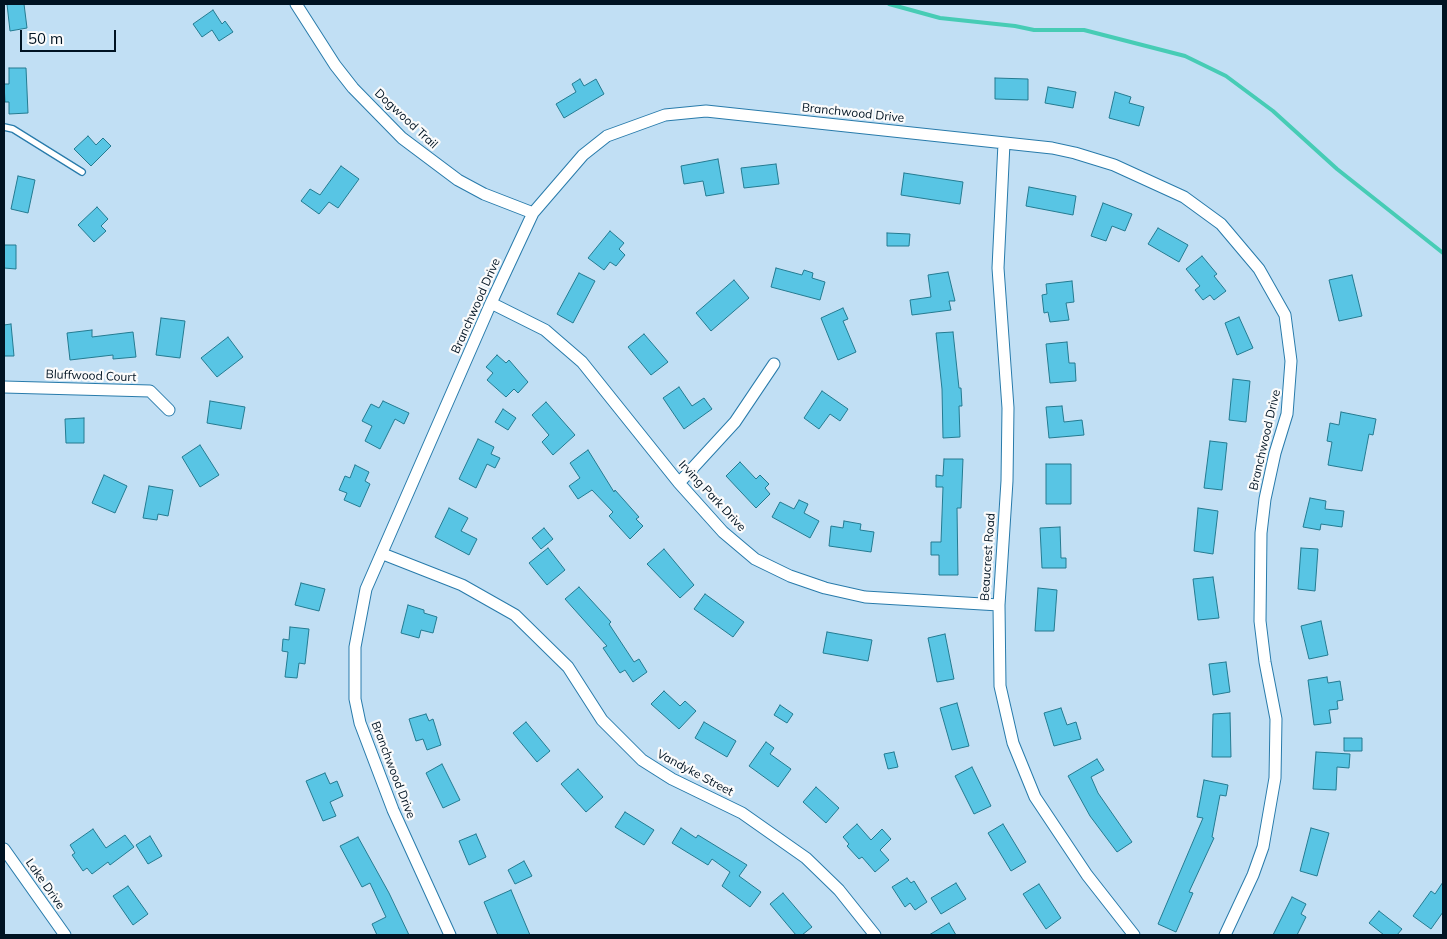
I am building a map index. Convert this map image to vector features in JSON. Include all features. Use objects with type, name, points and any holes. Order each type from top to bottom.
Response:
[{"type":"street","name":"Dogwood Trail","points":[[296,4],[330,58],[353,88],[402,138],[458,180],[484,194],[533,214]]},
{"type":"street","name":"Branchwood Drive","points":[[450,935],[378,773],[360,723],[356,699],[354,647],[366,589],[383,554],[491,303],[533,214],[582,155],[607,136],[665,115],[706,111],[1004,143],[1075,153],[1114,165],[1184,197],[1221,224],[1259,269],[1285,315],[1292,361],[1291,391],[1287,414],[1265,499],[1261,533],[1259,586],[1264,662],[1276,719],[1275,778],[1263,847],[1253,875],[1225,935]]},
{"type":"street","name":"Beaucrest Road","points":[[1004,143],[998,268],[1008,408],[1008,463],[999,605],[1000,686],[1005,715],[1023,770],[1054,827],[1134,935]]},
{"type":"street","name":"Irving Park Drive","points":[[491,303],[544,330],[582,362],[679,483],[723,532],[755,558],[790,576],[824,588],[865,597],[999,605]]},
{"type":"street","points":[[679,483],[735,422],[774,364]]},
{"type":"street","name":"Bluffwood Court","points":[[4,387],[150,391],[169,410]]},
{"type":"street","name":"Vandyke Street","points":[[383,554],[462,585],[515,615],[568,667],[602,720],[642,760],[672,779],[742,813],[806,858],[839,890],[875,935]]},
{"type":"street","name":"Lake Drive","points":[[4,849],[65,935]]},
{"type":"lane","points":[[4,128],[13,129],[29,138],[82,172]]},
{"type":"building","points":[[7,4],[24,4],[27,28],[10,31]]},
{"type":"building","points":[[213,10],[222,24],[225,21],[233,32],[219,41],[212,30],[202,37],[193,24]]},
{"type":"building","points":[[9,68],[26,68],[28,113],[9,114],[9,102],[5,102],[4,84],[9,84]]},
{"type":"building","points":[[995,78],[1028,79],[1028,100],[995,99]]},
{"type":"building","points":[[580,79],[584,86],[596,79],[604,94],[564,118],[556,104],[576,92],[572,84]]},
{"type":"building","points":[[1048,87],[1076,92],[1073,108],[1045,103]]},
{"type":"building","points":[[1115,92],[1131,97],[1129,103],[1144,107],[1139,126],[1109,118]]},
{"type":"building","points":[[88,136],[96,145],[103,138],[111,146],[91,166],[74,149]]},
{"type":"building","points":[[718,159],[724,193],[706,196],[703,181],[684,184],[681,166]]},
{"type":"building","points":[[776,164],[779,184],[744,188],[741,168]]},
{"type":"building","points":[[341,166],[359,179],[338,208],[329,202],[319,214],[301,201],[310,189],[320,195]]},
{"type":"building","points":[[904,173],[963,182],[960,204],[901,195]]},
{"type":"building","points":[[18,176],[35,180],[28,213],[11,209]]},
{"type":"building","points":[[1029,187],[1076,196],[1073,215],[1026,206]]},
{"type":"building","points":[[1103,203],[1132,214],[1125,231],[1112,226],[1106,241],[1091,236]]},
{"type":"building","points":[[97,207],[108,219],[101,226],[106,231],[94,242],[78,225]]},
{"type":"building","points":[[1158,228],[1188,245],[1179,262],[1148,244]]},
{"type":"building","points":[[610,231],[624,243],[619,249],[625,255],[616,266],[610,262],[604,270],[588,258]]},
{"type":"building","points":[[887,233],[910,234],[909,246],[887,246]]},
{"type":"building","points":[[4,245],[16,245],[16,269],[4,268]]},
{"type":"building","points":[[1202,256],[1217,274],[1214,276],[1226,291],[1214,300],[1210,295],[1203,300],[1195,290],[1200,286],[1186,269]]},
{"type":"building","points":[[776,268],[802,275],[804,270],[813,273],[812,278],[825,282],[820,300],[771,287]]},
{"type":"building","points":[[948,272],[955,301],[949,301],[951,310],[912,315],[910,300],[931,297],[928,275]]},
{"type":"building","points":[[579,273],[595,281],[573,323],[557,314]]},
{"type":"building","points":[[1352,275],[1362,316],[1339,321],[1329,280]]},
{"type":"building","points":[[734,280],[749,298],[711,331],[696,313]]},
{"type":"building","points":[[1072,281],[1074,302],[1066,303],[1069,320],[1050,322],[1048,312],[1044,313],[1042,295],[1047,294],[1046,284]]},
{"type":"building","points":[[843,308],[848,319],[843,321],[856,352],[838,360],[821,318]]},
{"type":"building","points":[[1239,317],[1253,348],[1237,355],[1225,323]]},
{"type":"building","points":[[161,318],[185,321],[180,358],[156,355]]},
{"type":"building","points":[[11,324],[14,356],[4,356],[4,325]]},
{"type":"building","points":[[92,330],[92,337],[133,332],[136,357],[113,359],[113,355],[70,360],[67,333]]},
{"type":"building","points":[[953,332],[959,388],[961,388],[962,406],[959,406],[960,437],[943,438],[942,389],[936,333]]},
{"type":"building","points":[[644,334],[668,362],[651,375],[628,347]]},
{"type":"building","points":[[228,337],[243,357],[217,377],[201,358]]},
{"type":"building","points":[[1067,342],[1069,363],[1075,363],[1076,381],[1050,383],[1046,344]]},
{"type":"building","points":[[497,355],[506,363],[509,360],[528,382],[518,393],[514,389],[506,397],[487,380],[493,373],[486,367]]},
{"type":"building","points":[[1233,379],[1250,381],[1246,422],[1229,420]]},
{"type":"building","points":[[679,387],[692,406],[704,398],[712,409],[684,429],[663,398]]},
{"type":"building","points":[[822,391],[848,409],[840,421],[830,414],[819,429],[804,418]]},
{"type":"building","points":[[210,401],[245,407],[241,429],[207,423]]},
{"type":"building","points":[[383,401],[409,413],[404,424],[395,419],[380,449],[365,441],[372,426],[362,421],[371,404],[379,408]]},
{"type":"building","points":[[546,402],[575,435],[553,455],[542,442],[549,435],[532,415]]},
{"type":"building","points":[[1062,406],[1064,422],[1082,420],[1084,435],[1049,438],[1046,407]]},
{"type":"building","points":[[503,409],[516,418],[508,430],[495,422]]},
{"type":"building","points":[[1341,412],[1376,419],[1373,435],[1369,434],[1362,471],[1328,465],[1332,442],[1327,441],[1330,423],[1339,425]]},
{"type":"building","points":[[84,418],[84,443],[66,443],[65,419]]},
{"type":"building","points":[[478,439],[494,447],[491,454],[500,458],[495,468],[487,464],[476,488],[459,479]]},
{"type":"building","points":[[1210,441],[1227,443],[1222,490],[1204,488]]},
{"type":"building","points":[[200,445],[219,475],[200,487],[182,457]]},
{"type":"building","points":[[588,450],[614,492],[615,490],[639,517],[636,519],[643,526],[630,539],[609,516],[613,512],[592,490],[578,499],[569,486],[580,478],[570,463]]},
{"type":"building","points":[[944,459],[963,459],[961,508],[957,508],[958,575],[939,575],[939,555],[931,555],[931,542],[941,542],[943,487],[936,487],[936,475],[943,476]]},
{"type":"building","points":[[740,462],[756,479],[760,475],[769,484],[765,488],[770,494],[756,508],[726,476]]},
{"type":"building","points":[[1046,464],[1071,464],[1071,504],[1046,504]]},
{"type":"building","points":[[355,465],[369,472],[365,481],[370,484],[360,507],[344,500],[347,493],[339,490],[345,476],[350,478]]},
{"type":"building","points":[[104,475],[127,486],[115,513],[92,503]]},
{"type":"building","points":[[149,486],[173,490],[168,516],[158,514],[157,520],[143,518]]},
{"type":"building","points":[[1310,498],[1326,501],[1325,509],[1344,511],[1342,527],[1321,524],[1320,530],[1303,527]]},
{"type":"building","points":[[799,500],[808,504],[804,513],[819,521],[810,538],[772,517],[780,502],[794,509]]},
{"type":"building","points":[[449,508],[468,518],[461,531],[477,539],[469,555],[435,537]]},
{"type":"building","points":[[1198,508],[1218,511],[1213,554],[1194,551]]},
{"type":"building","points":[[844,521],[861,524],[860,530],[874,532],[871,552],[829,546],[831,526],[843,528]]},
{"type":"building","points":[[1060,527],[1061,558],[1066,558],[1066,568],[1042,568],[1040,528]]},
{"type":"building","points":[[544,528],[553,539],[541,549],[532,538]]},
{"type":"building","points":[[548,548],[565,570],[547,585],[529,563]]},
{"type":"building","points":[[1301,548],[1318,549],[1315,591],[1298,589]]},
{"type":"building","points":[[664,549],[694,585],[680,598],[647,564]]},
{"type":"building","points":[[1213,577],[1219,618],[1198,620],[1193,579]]},
{"type":"building","points":[[301,583],[325,589],[319,611],[295,605]]},
{"type":"building","points":[[579,587],[611,622],[609,624],[634,662],[639,659],[647,672],[633,682],[625,670],[620,673],[603,648],[607,646],[565,599]]},
{"type":"building","points":[[1038,588],[1057,590],[1054,631],[1035,631]]},
{"type":"building","points":[[705,594],[744,622],[733,637],[694,609]]},
{"type":"building","points":[[408,605],[437,617],[433,633],[421,630],[419,638],[401,633]]},
{"type":"building","points":[[1321,621],[1328,655],[1309,659],[1301,626]]},
{"type":"building","points":[[290,627],[309,629],[305,664],[299,663],[297,678],[285,677],[288,652],[282,651],[283,639],[289,640]]},
{"type":"building","points":[[827,632],[872,640],[868,661],[823,653]]},
{"type":"building","points":[[945,634],[954,679],[937,682],[928,638]]},
{"type":"building","points":[[1226,662],[1230,692],[1213,695],[1209,664]]},
{"type":"building","points":[[1327,677],[1328,683],[1340,681],[1343,700],[1337,701],[1338,709],[1329,710],[1331,723],[1314,725],[1308,680]]},
{"type":"building","points":[[664,691],[680,706],[685,701],[696,711],[679,729],[651,704]]},
{"type":"building","points":[[957,703],[969,746],[952,750],[940,708]]},
{"type":"building","points":[[780,705],[793,714],[787,723],[774,715]]},
{"type":"building","points":[[1061,708],[1067,725],[1076,722],[1081,739],[1054,746],[1044,713]]},
{"type":"building","points":[[1230,713],[1231,757],[1212,757],[1213,714]]},
{"type":"building","points":[[426,714],[429,721],[433,719],[441,745],[427,750],[423,739],[416,741],[409,719]]},
{"type":"building","points":[[526,722],[550,751],[537,762],[513,733]]},
{"type":"building","points":[[704,722],[736,741],[727,757],[695,738]]},
{"type":"building","points":[[1344,738],[1362,738],[1362,751],[1344,751]]},
{"type":"building","points":[[766,742],[774,748],[770,754],[791,769],[778,787],[749,766]]},
{"type":"building","points":[[894,752],[898,767],[888,769],[884,754]]},
{"type":"building","points":[[1316,752],[1350,754],[1349,768],[1337,767],[1336,790],[1313,789]]},
{"type":"building","points":[[1097,759],[1104,770],[1091,777],[1098,793],[1132,842],[1117,852],[1090,816],[1068,776]]},
{"type":"building","points":[[442,764],[460,800],[443,808],[426,773]]},
{"type":"building","points":[[972,767],[991,806],[974,814],[955,776]]},
{"type":"building","points":[[578,769],[603,797],[586,812],[561,784]]},
{"type":"building","points":[[325,773],[330,784],[337,781],[343,796],[330,802],[336,816],[323,821],[306,781]]},
{"type":"building","points":[[1204,780],[1228,785],[1226,796],[1220,795],[1212,837],[1214,838],[1189,892],[1193,893],[1176,932],[1158,924],[1203,818],[1197,817]]},
{"type":"building","points":[[816,787],[839,808],[826,823],[803,802]]},
{"type":"building","points":[[625,812],[654,830],[644,845],[615,827]]},
{"type":"building","points":[[857,824],[871,840],[882,829],[891,839],[880,850],[889,860],[875,872],[862,857],[859,859],[847,846],[849,844],[843,837]]},
{"type":"building","points":[[1003,824],[1026,862],[1011,871],[988,833]]},
{"type":"building","points":[[681,828],[696,838],[698,835],[747,865],[739,876],[761,892],[750,907],[722,886],[730,872],[712,859],[708,865],[672,843]]},
{"type":"building","points":[[1311,828],[1329,833],[1317,876],[1300,871]]},
{"type":"building","points":[[93,829],[106,848],[125,835],[134,847],[110,865],[108,862],[92,874],[87,868],[83,871],[72,855],[75,853],[70,845]]},
{"type":"building","points":[[476,834],[486,857],[469,865],[459,841]]},
{"type":"building","points":[[150,836],[162,856],[148,864],[136,845]]},
{"type":"building","points":[[358,837],[389,893],[409,935],[377,935],[372,924],[386,917],[370,883],[362,887],[340,846]]},
{"type":"building","points":[[524,861],[532,876],[515,884],[508,870]]},
{"type":"building","points":[[907,878],[911,883],[914,881],[927,902],[915,910],[910,903],[905,907],[892,887]]},
{"type":"building","points":[[1443,882],[1443,912],[1431,929],[1413,916],[1431,891],[1435,894]]},
{"type":"building","points":[[956,883],[966,899],[941,914],[931,898]]},
{"type":"building","points":[[1039,884],[1061,918],[1046,929],[1023,894]]},
{"type":"building","points":[[128,886],[148,914],[133,925],[113,896]]},
{"type":"building","points":[[511,890],[530,935],[498,935],[484,902]]},
{"type":"building","points":[[783,893],[812,927],[802,935],[796,935],[770,904]]},
{"type":"building","points":[[1292,897],[1306,904],[1301,914],[1306,917],[1297,935],[1273,935]]},
{"type":"building","points":[[1379,911],[1402,929],[1397,935],[1384,935],[1369,923]]},
{"type":"building","points":[[949,923],[956,935],[929,935]]},
{"type":"waterway","points":[[889,4],[940,18],[1015,26],[1034,30],[1084,30],[1185,56],[1226,76],[1273,111],[1337,169],[1443,253]]}]
